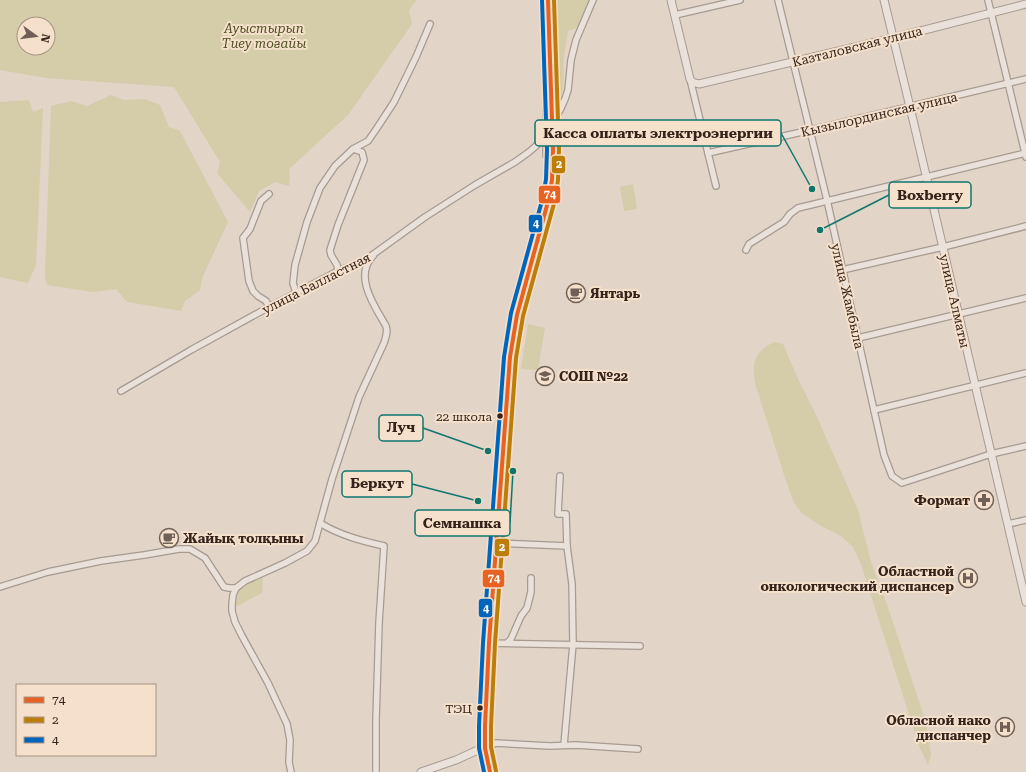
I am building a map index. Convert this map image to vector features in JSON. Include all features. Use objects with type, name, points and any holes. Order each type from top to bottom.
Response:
[{"type":"main road","points":[[490,772],[483,749],[505,356],[508,330],[516,296],[544,196],[550,154],[548,0]]},
{"type":"main road","points":[[485,772],[480,727],[482,679],[494,543]]},
{"type":"street","name":"улица Балластная","points":[[121,392],[191,350],[269,307],[338,271],[364,261],[425,218],[529,152],[543,138],[565,99],[568,90],[571,60],[576,40],[594,0]]},
{"type":"street","points":[[671,0],[716,186]]},
{"type":"street","points":[[675,15],[740,0]]},
{"type":"street","name":"улица Жамбыла","points":[[778,0],[827,200],[884,455],[892,476],[902,483],[991,454]]},
{"type":"street","name":"улица Алматы","points":[[884,0],[1025,597]]},
{"type":"street","points":[[746,250],[749,244],[784,222],[790,214],[798,208],[827,200],[1026,155],[988,0]]},
{"type":"street","name":"Казталовская улица","points":[[690,79],[695,84],[703,84],[1026,4]]},
{"type":"street","points":[[296,293],[293,283],[295,265],[312,207],[320,188],[334,166],[353,149],[368,141],[394,102],[430,24]]},
{"type":"street","name":"Кызылординская улица","points":[[708,154],[1026,79]]},
{"type":"street","points":[[338,271],[337,265],[331,255],[330,250],[338,225],[364,160],[362,152],[353,149]]},
{"type":"street","points":[[268,194],[261,201],[250,229],[243,238],[249,281],[253,291],[266,301],[269,307]]},
{"type":"street","points":[[842,270],[1026,226]]},
{"type":"street","points":[[291,772],[289,762],[290,740],[287,724],[275,696],[235,622],[232,611],[233,596],[236,588],[245,581],[285,563],[307,551],[315,541],[332,479],[359,397],[384,343],[388,330],[372,302],[366,283],[365,273],[366,266],[371,258],[380,249]]},
{"type":"street","points":[[858,338],[1026,298]]},
{"type":"street","points":[[874,410],[1026,373]]},
{"type":"street","points":[[991,454],[1026,446]]},
{"type":"street","points":[[560,476],[558,514],[566,514],[567,546],[572,584],[573,644],[564,745]]},
{"type":"street","points":[[1008,524],[1026,520]]},
{"type":"street","points":[[320,523],[329,529],[384,546],[379,623],[376,772]]},
{"type":"street","points":[[494,543],[567,546]]},
{"type":"street","points":[[0,587],[48,572],[76,566],[179,549],[190,549],[205,558],[224,587],[236,588]]},
{"type":"street","points":[[507,643],[511,639],[521,616],[527,608],[531,592],[531,578]]},
{"type":"street","points":[[489,643],[640,646]]},
{"type":"street","points":[[423,772],[496,744],[564,745],[638,749]]},
{"type":"green space","name":"Ауыстырып Тиеу тоғайы","points":[[0,0],[417,0],[409,10],[412,24],[348,115],[289,169],[289,186],[275,182],[259,191],[250,212],[217,173],[220,162],[174,87],[46,78],[0,70]]},
{"type":"green space","points":[[555,0],[589,0],[577,28],[568,31],[564,57],[563,88],[557,106]]},
{"type":"green space","points":[[111,95],[124,100],[144,99],[160,105],[169,127],[180,131],[228,222],[203,276],[200,290],[185,301],[181,311],[127,302],[116,289],[93,292],[47,285],[45,276],[51,106],[71,101],[87,106]]},
{"type":"green space","points":[[29,100],[33,112],[43,108],[36,265],[28,283],[0,277],[0,102]]},
{"type":"green space","points":[[633,184],[637,209],[624,211],[620,187]]},
{"type":"green space","points":[[528,324],[545,328],[538,370],[521,369]]},
{"type":"green space","points":[[774,342],[783,344],[858,510],[871,562],[889,610],[926,723],[931,755],[928,765],[919,746],[861,564],[853,547],[841,536],[821,526],[802,513],[794,503],[755,383],[754,363],[756,358],[762,350]]},
{"type":"green space","points":[[261,577],[263,578],[262,593],[235,607],[239,590]]},
{"type":"transit line","name":"4","points":[[484,772],[479,748],[479,726],[483,643],[504,357],[511,313],[543,197],[546,179],[547,150],[542,0]]},
{"type":"transit line","name":"74","points":[[490,772],[485,748],[485,726],[489,643],[510,357],[517,315],[549,198],[552,180],[553,150],[548,0]]},
{"type":"transit line","name":"2","points":[[496,771],[491,747],[495,643],[516,358],[523,316],[555,200],[558,180],[559,150],[554,0]]},
{"type":"place","name":"Касса оплаты электроэнергии","points":[[812,189]]},
{"type":"place","name":"Boxberry","points":[[820,230]]},
{"type":"place","name":"Янтарь","points":[[576,293]]},
{"type":"place","name":"СОШ №22","points":[[545,376]]},
{"type":"place","name":"22 школа","points":[[500,416]]},
{"type":"place","name":"Луч","points":[[488,451]]},
{"type":"place","name":"Семнашка","points":[[513,471]]},
{"type":"place","name":"Формат","points":[[984,500]]},
{"type":"place","name":"Беркут","points":[[478,501]]},
{"type":"place","name":"Жайық толқыны","points":[[169,538]]},
{"type":"place","name":"Областной онкологический диспансер","points":[[968,578]]},
{"type":"place","name":"ТЭЦ","points":[[480,708]]},
{"type":"place","name":"Обласной нако диспанчер","points":[[1005,727]]}]
